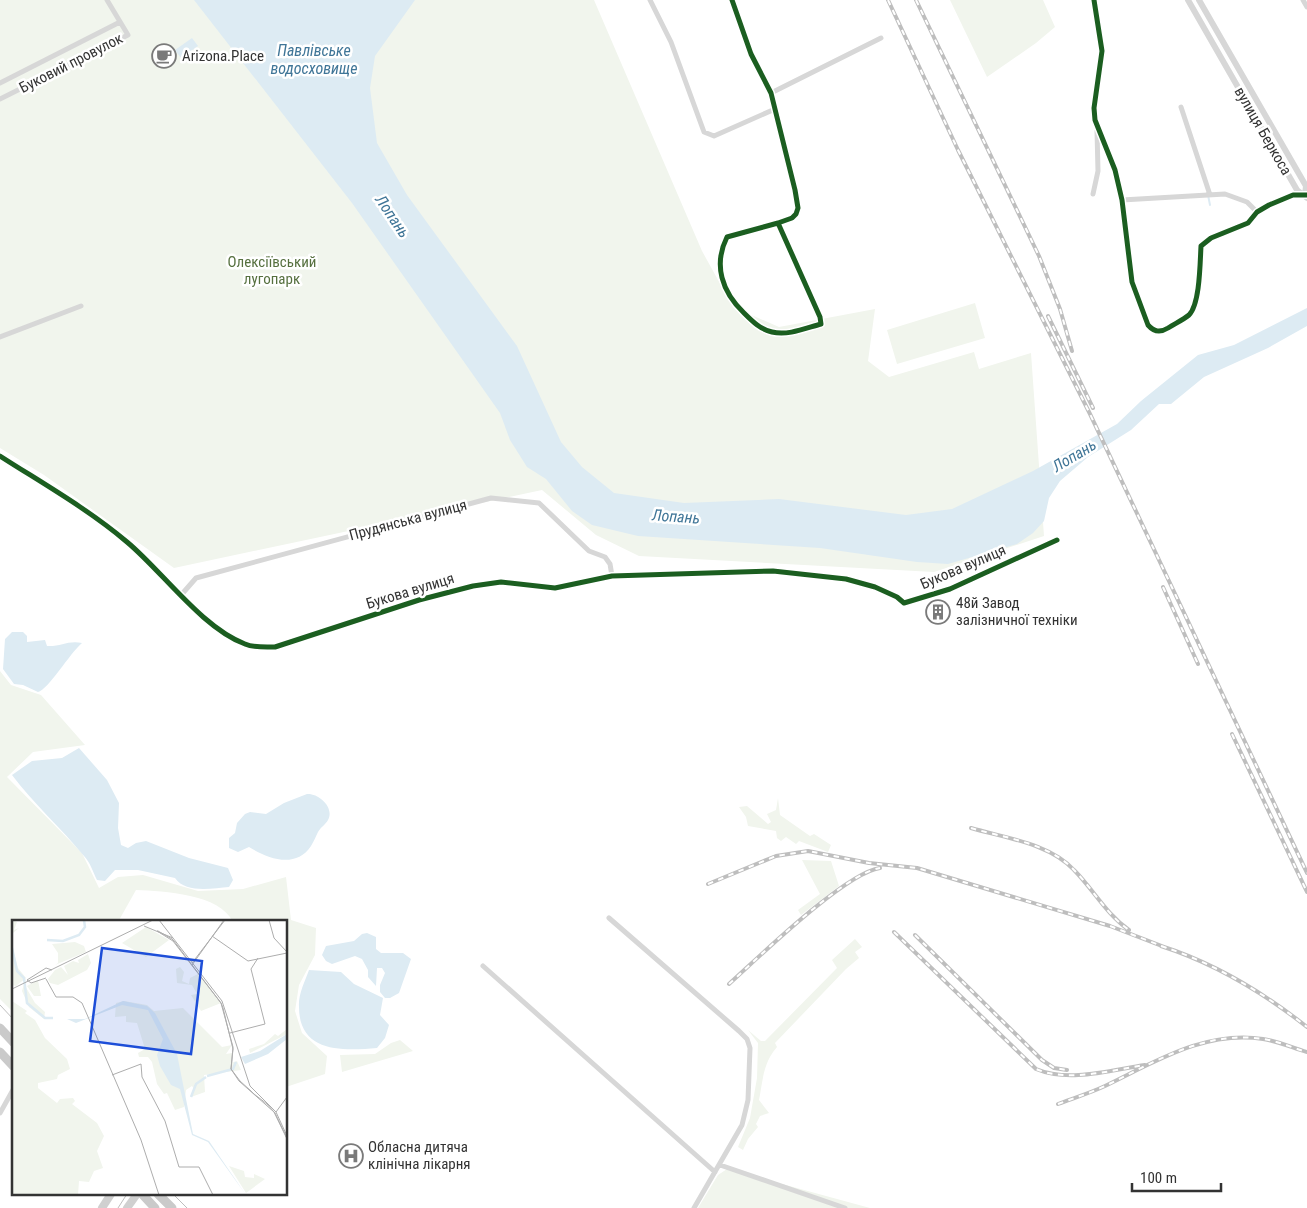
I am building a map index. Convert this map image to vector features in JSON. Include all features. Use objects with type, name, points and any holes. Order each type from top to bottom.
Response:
[{"type":"main road","points":[[0,1028],[12,1041]]},
{"type":"main road","points":[[0,1052],[12,1065]]},
{"type":"main road","points":[[102,1208],[110,1196]]},
{"type":"main road","points":[[128,1208],[136,1196]]},
{"type":"main road","points":[[144,1196],[155,1208]]},
{"type":"main road","points":[[160,1196],[172,1208]]},
{"type":"street","name":"Буковий провулок","points":[[0,99],[128,35],[107,0]]},
{"type":"street","points":[[650,0],[671,42],[704,132],[714,136],[775,109]]},
{"type":"street","points":[[732,0],[751,54],[771,93],[798,208],[792,218],[778,224],[727,237],[721,249],[721,280],[736,305],[758,326],[785,334],[821,324],[778,224]]},
{"type":"street","points":[[1093,194],[1098,171],[1097,128],[1094,108],[1102,52],[1094,0]]},
{"type":"street","name":"вулиця Беркоса","points":[[1188,0],[1297,190],[1306,196]]},
{"type":"street","name":"вулиця Беркоса","points":[[1199,0],[1306,186],[1306,196]]},
{"type":"street","points":[[1303,0],[1307,8]]},
{"type":"street","name":"Буковий провулок","points":[[0,83],[120,22]]},
{"type":"street","points":[[771,93],[880,38]]},
{"type":"street","points":[[1181,107],[1208,195]]},
{"type":"street","points":[[1097,128],[1115,170],[1122,200],[1132,282],[1148,325],[1158,332],[1165,330],[1189,315],[1195,305],[1201,246],[1211,238],[1248,222],[1257,212],[1293,195],[1306,196]]},
{"type":"street","points":[[1122,200],[1226,194],[1247,202],[1257,212]]},
{"type":"street","points":[[0,337],[81,306]]},
{"type":"street","name":"Букова вулиця","points":[[0,456],[122,538],[208,620],[245,644],[260,647],[275,647],[420,600],[473,586],[516,582],[555,588],[612,576],[772,571],[846,579],[875,587],[904,603],[950,589],[1057,540]]},
{"type":"street","name":"Прудянська вулиця","points":[[182,594],[196,578],[491,498],[539,503],[589,551],[604,557],[610,564],[612,576]]},
{"type":"street","points":[[609,918],[747,1040],[751,1055],[748,1100],[742,1124],[694,1208]]},
{"type":"street","points":[[483,966],[715,1172]]},
{"type":"street","points":[[0,1113],[12,1092]]},
{"type":"street","points":[[720,1165],[845,1208]]},
{"type":"green space","name":"Олексіївський лугопарк","points":[[0,0],[594,0],[702,251],[733,307],[779,327],[875,309],[868,361],[889,377],[974,352],[979,369],[1031,353],[1044,536],[934,572],[639,556],[596,535],[542,490],[174,568],[44,475],[0,448]]},
{"type":"green space","points":[[950,0],[1043,0],[1055,27],[1036,43],[987,77]]},
{"type":"green space","points":[[975,303],[985,338],[897,364],[887,330]]},
{"type":"green space","points":[[0,671],[11,685],[41,695],[85,745],[33,752],[7,777],[82,853],[99,888],[118,877],[143,875],[198,891],[243,889],[286,877],[291,920],[316,928],[315,955],[299,985],[295,1011],[302,1033],[327,1056],[325,1074],[288,1086],[288,920],[231,920],[216,905],[190,896],[161,891],[136,890],[119,920],[12,920],[12,1011],[0,999]]},
{"type":"green space","points":[[778,798],[780,815],[810,836],[814,834],[831,845],[828,852],[799,841],[796,844],[786,837],[781,841],[777,838],[776,831],[748,826],[746,817],[739,807],[747,806],[768,824],[771,822],[767,814],[776,810]]},
{"type":"green space","points":[[802,860],[831,861],[839,886],[801,915],[798,910],[820,894]]},
{"type":"green space","points":[[855,939],[862,947],[855,952],[859,958],[846,969],[775,1043],[777,1047],[766,1066],[759,1100],[769,1113],[760,1116],[756,1124],[758,1127],[748,1139],[743,1150],[738,1147],[750,1118],[757,1078],[758,1043],[748,1030],[761,1041],[765,1041],[837,968],[832,960]]},
{"type":"green space","points":[[400,1040],[413,1051],[342,1072],[340,1055],[375,1054],[391,1043]]},
{"type":"green space","points":[[727,1169],[870,1208],[698,1208],[718,1175]]},
{"type":"water","name":"Павлівське водосховище","points":[[194,0],[415,0],[375,56],[370,88],[377,143],[407,195],[517,346],[561,442],[582,467],[614,493],[684,503],[779,499],[906,515],[952,509],[1033,471],[1117,424],[1141,401],[1198,355],[1234,345],[1307,308],[1307,326],[1268,348],[1204,377],[1171,404],[1159,404],[1131,430],[1088,457],[1060,481],[1049,498],[1044,521],[1033,533],[1017,544],[948,564],[917,562],[820,548],[638,536],[592,525],[572,511],[546,479],[527,467],[510,440],[500,413],[352,203]]},
{"type":"water","points":[[192,38],[198,46],[181,58],[175,50]]},
{"type":"water","points":[[12,632],[23,632],[27,636],[27,642],[45,640],[47,646],[72,642],[82,643],[47,685],[38,692],[23,685],[14,684],[3,669],[5,639]]},
{"type":"water","points":[[79,748],[107,780],[119,803],[118,828],[121,845],[128,848],[136,843],[146,841],[189,858],[228,868],[233,880],[229,887],[193,888],[180,883],[175,878],[138,870],[115,870],[105,881],[97,880],[86,858],[12,775],[32,761],[62,758]]},
{"type":"water","points":[[307,794],[320,798],[327,806],[330,815],[319,830],[311,846],[298,858],[282,860],[265,855],[249,847],[238,852],[229,848],[229,838],[235,833],[237,823],[245,814],[250,812],[266,814],[284,803]]},
{"type":"water","points":[[367,933],[376,937],[376,949],[381,953],[403,953],[411,959],[399,993],[390,998],[385,998],[380,992],[380,985],[385,973],[382,968],[377,968],[376,986],[368,977],[368,970],[362,959],[355,956],[332,964],[326,961],[322,955],[326,946],[354,941],[362,934]]},
{"type":"water","points":[[309,970],[341,972],[354,984],[383,998],[380,1015],[389,1025],[385,1038],[377,1048],[350,1049],[325,1046],[315,1041],[306,1033],[301,1022],[299,1002]]},
{"type":"waterway","points":[[1208,195],[1210,205]]},
{"type":"tram line","points":[[0,1005],[12,1018]]},
{"type":"tram line","points":[[118,1208],[126,1196]]},
{"type":"tram line","points":[[175,1196],[187,1208]]},
{"type":"railway","points":[[888,0],[958,150],[1090,414],[1307,873]]},
{"type":"railway","points":[[916,0],[1039,256],[1060,309],[1072,351]]},
{"type":"railway","points":[[1048,316],[1093,408]]},
{"type":"railway","points":[[1163,587],[1198,664]]},
{"type":"railway","points":[[1232,734],[1307,892]]},
{"type":"railway","points":[[971,828],[1039,847],[1052,853],[1074,870],[1113,917],[1129,930]]},
{"type":"railway","points":[[708,884],[776,856],[808,851],[869,863],[917,868],[1110,926],[1167,948]]},
{"type":"railway","points":[[729,984],[825,900],[846,884],[865,873],[880,868]]},
{"type":"railway","points":[[894,932],[1036,1069],[1062,1075],[1076,1075],[1145,1065]]},
{"type":"railway","points":[[915,935],[1042,1060],[1054,1068],[1067,1070]]},
{"type":"railway","points":[[1161,946],[1200,961],[1238,980],[1274,1002],[1307,1027]]},
{"type":"railway","points":[[1058,1104],[1099,1089],[1181,1050],[1221,1039],[1242,1037],[1263,1039],[1307,1052]]},
{"type":"cycle path","points":[[732,0],[751,54],[771,93],[795,190],[798,208],[796,214],[792,218],[778,223],[820,317],[821,324],[784,333],[764,329],[736,305],[725,287],[720,268],[723,247],[727,237],[778,223]]},
{"type":"cycle path","points":[[1094,0],[1102,51],[1094,108],[1095,120],[1115,170],[1122,200],[1132,282],[1150,327],[1157,331],[1165,330],[1187,317],[1193,310],[1199,283],[1201,246],[1211,238],[1248,223],[1257,212],[1269,205],[1293,195],[1307,195]]},
{"type":"cycle path","points":[[0,456],[97,518],[127,542],[213,625],[229,636],[256,647],[275,647],[419,600],[473,586],[501,582],[555,588],[612,576],[773,571],[846,579],[875,587],[897,597],[904,603],[950,589],[1057,540]]},
{"type":"place","name":"Arizona.Place","points":[[164,56]]},
{"type":"place","name":"48й Завод залізничної техніки","points":[[938,612]]},
{"type":"place","name":"Обласна дитяча клінічна лікарня","points":[[351,1156]]},
{"type":"water label","name":"Лопань","points":[[393,216]]},
{"type":"water label","name":"Лопань","points":[[1074,455]]},
{"type":"water label","name":"Лопань","points":[[676,516]]}]
